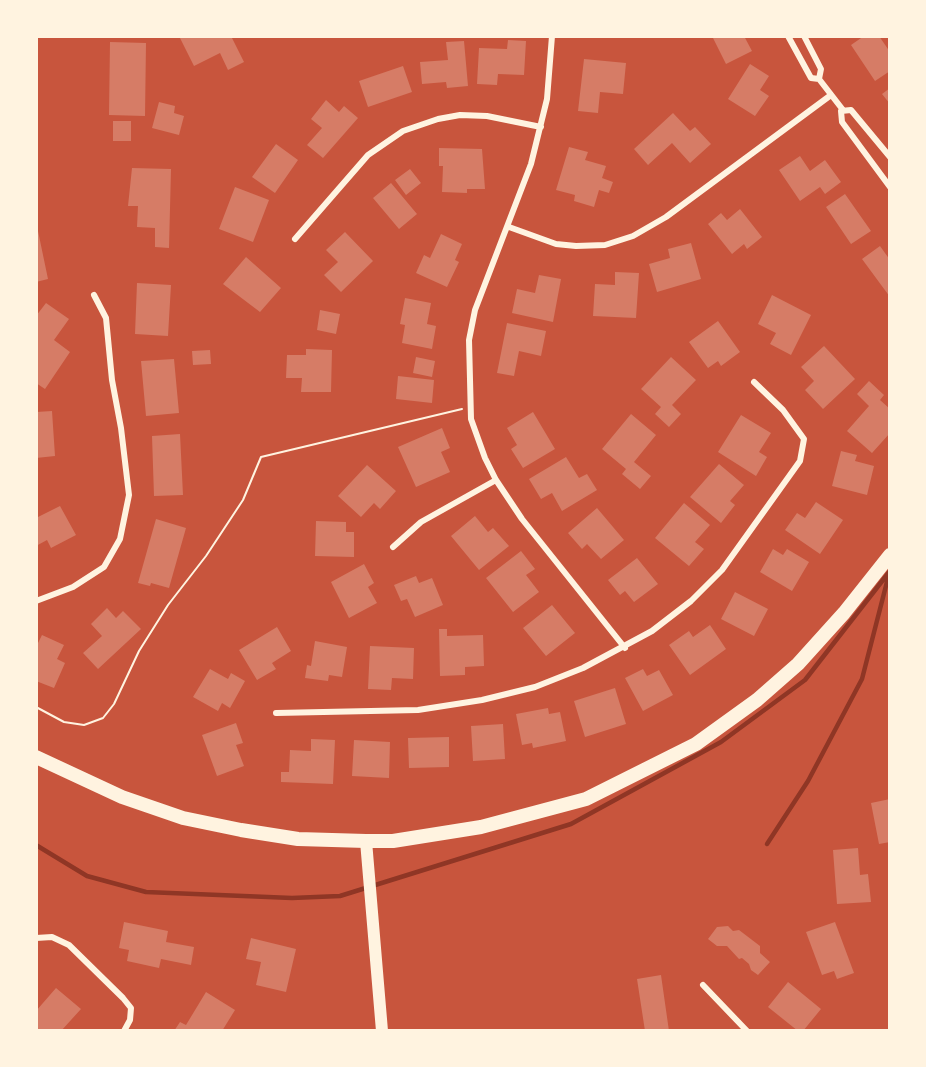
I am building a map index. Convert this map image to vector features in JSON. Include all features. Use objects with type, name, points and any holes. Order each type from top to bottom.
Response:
[{"type":"main road","points":[[36,757],[101,789],[183,818],[298,839],[393,841],[470,829],[541,813],[586,799],[696,744],[757,700],[798,664],[844,613],[890,555]]},
{"type":"main road","points":[[366,841],[370,919],[382,1031]]},
{"type":"street","points":[[552,36],[550,78],[541,128],[508,227],[475,310],[468,369],[471,418],[485,458],[496,480],[522,519],[625,648]]},
{"type":"street","points":[[788,36],[811,78],[819,79],[843,110]]},
{"type":"street","points":[[804,36],[821,69],[819,79]]},
{"type":"street","points":[[508,227],[556,244],[576,246],[605,245],[633,236],[666,217],[831,94]]},
{"type":"street","points":[[843,110],[851,110],[890,158]]},
{"type":"street","points":[[843,110],[840,116],[842,122],[890,187]]},
{"type":"street","points":[[296,239],[341,183],[368,155],[403,131],[438,119],[460,116],[487,116],[541,128]]},
{"type":"street","points":[[36,601],[73,587],[104,567],[120,539],[129,495],[121,428],[112,380],[106,318],[94,296]]},
{"type":"street","points":[[276,713],[418,710],[482,700],[535,687],[625,648],[690,601],[722,570],[800,461],[804,439],[783,410],[754,382]]},
{"type":"street","points":[[393,547],[422,522],[496,480]]},
{"type":"street","points":[[36,938],[52,937],[69,945],[123,998],[131,1008],[130,1020],[124,1031]]},
{"type":"street","points":[[703,986],[747,1031]]},
{"type":"path","points":[[36,707],[64,722],[84,725],[103,718],[114,704],[139,651],[168,605],[206,556],[243,500],[261,457],[471,408]]},
{"type":"building","points":[[179,36],[231,36],[244,62],[228,70],[220,53],[194,66]]},
{"type":"building","points":[[712,36],[744,36],[752,51],[726,64]]},
{"type":"building","points":[[864,36],[879,36],[890,52],[890,71],[875,81],[851,45]]},
{"type":"building","points":[[508,40],[526,41],[524,75],[498,74],[497,85],[477,84],[479,48],[507,49]]},
{"type":"building","points":[[464,41],[468,86],[447,88],[446,82],[422,84],[420,62],[448,60],[446,42]]},
{"type":"building","points":[[110,42],[146,43],[145,116],[109,115]]},
{"type":"building","points":[[584,59],[626,63],[623,94],[600,92],[598,113],[578,111]]},
{"type":"building","points":[[750,64],[769,76],[760,90],[769,96],[755,116],[728,99]]},
{"type":"building","points":[[403,66],[412,92],[368,107],[359,81]]},
{"type":"building","points":[[890,88],[890,104],[882,94]]},
{"type":"building","points":[[326,100],[339,112],[344,106],[358,118],[323,158],[307,145],[322,128],[311,119]]},
{"type":"building","points":[[159,102],[175,106],[174,113],[184,116],[179,135],[152,128]]},
{"type":"building","points":[[673,113],[690,131],[695,127],[711,144],[690,163],[672,143],[648,165],[634,149]]},
{"type":"building","points":[[113,121],[131,121],[131,141],[113,141]]},
{"type":"building","points":[[276,144],[298,160],[275,193],[252,177]]},
{"type":"building","points":[[569,147],[588,152],[585,160],[606,166],[602,178],[613,182],[609,193],[599,190],[594,207],[574,201],[575,195],[556,190]]},
{"type":"building","points":[[439,148],[482,149],[485,189],[467,189],[467,193],[442,192],[443,166],[439,166]]},
{"type":"building","points":[[800,156],[810,171],[825,160],[841,182],[825,194],[820,187],[800,201],[779,170]]},
{"type":"building","points":[[132,168],[171,169],[169,248],[155,247],[155,228],[137,227],[138,206],[128,206]]},
{"type":"building","points":[[410,169],[421,183],[406,195],[395,180]]},
{"type":"building","points":[[391,183],[417,214],[399,229],[373,198]]},
{"type":"building","points":[[235,187],[269,200],[253,242],[219,229]]},
{"type":"building","points":[[845,194],[871,231],[851,244],[826,207]]},
{"type":"building","points":[[740,209],[762,237],[747,249],[744,244],[732,254],[708,224],[721,213],[727,220]]},
{"type":"building","points":[[36,231],[38,231],[48,279],[36,282]]},
{"type":"building","points":[[345,232],[373,261],[341,292],[324,275],[338,262],[326,250]]},
{"type":"building","points":[[441,234],[462,244],[455,260],[459,262],[447,287],[416,273],[424,255],[430,258]]},
{"type":"building","points":[[691,243],[701,279],[657,292],[649,264],[670,258],[668,249]]},
{"type":"building","points":[[880,246],[890,260],[890,297],[862,259]]},
{"type":"building","points":[[246,257],[281,288],[260,312],[223,284]]},
{"type":"building","points":[[615,272],[639,273],[636,318],[593,316],[595,284],[615,285]]},
{"type":"building","points":[[539,275],[561,279],[553,322],[512,313],[517,289],[535,293]]},
{"type":"building","points":[[137,283],[171,285],[168,336],[135,334]]},
{"type":"building","points":[[772,295],[811,315],[791,355],[770,344],[776,333],[758,324]]},
{"type":"building","points":[[405,298],[431,303],[427,324],[436,326],[432,349],[402,343],[405,325],[400,324]]},
{"type":"building","points":[[46,303],[69,319],[54,340],[70,352],[45,389],[36,383],[36,316]]},
{"type":"building","points":[[320,310],[340,314],[336,334],[317,330]]},
{"type":"building","points":[[718,321],[740,352],[721,366],[718,361],[708,368],[689,342]]},
{"type":"building","points":[[507,323],[546,331],[541,356],[519,351],[514,376],[497,373]]},
{"type":"building","points":[[824,346],[855,379],[823,409],[805,390],[814,381],[801,367]]},
{"type":"building","points":[[306,349],[332,350],[331,392],[301,392],[302,378],[286,378],[287,355],[306,355]]},
{"type":"building","points":[[210,350],[211,364],[193,365],[192,351]]},
{"type":"building","points":[[416,357],[435,361],[432,377],[413,373]]},
{"type":"building","points":[[671,357],[696,380],[672,405],[681,414],[669,427],[655,414],[661,407],[641,389]]},
{"type":"building","points":[[174,359],[179,413],[146,416],[141,361]]},
{"type":"building","points":[[398,376],[434,380],[432,403],[396,399]]},
{"type":"building","points":[[869,381],[884,395],[880,400],[890,409],[890,433],[872,453],[847,431],[869,406],[857,394]]},
{"type":"building","points":[[52,411],[55,456],[36,458],[36,412]]},
{"type":"building","points":[[533,412],[555,449],[523,468],[511,449],[517,445],[507,428]]},
{"type":"building","points":[[631,414],[656,435],[634,462],[651,476],[640,489],[622,474],[626,469],[602,449]]},
{"type":"building","points":[[741,415],[771,433],[759,452],[767,457],[756,476],[718,452]]},
{"type":"building","points":[[442,428],[450,448],[441,452],[450,472],[416,487],[398,447]]},
{"type":"building","points":[[180,434],[183,495],[154,496],[152,436]]},
{"type":"building","points":[[841,451],[857,455],[855,461],[874,466],[867,495],[832,486]]},
{"type":"building","points":[[566,457],[579,478],[587,474],[597,490],[562,511],[552,493],[541,499],[529,479]]},
{"type":"building","points":[[719,464],[744,485],[730,501],[735,505],[721,523],[690,497]]},
{"type":"building","points":[[367,465],[396,491],[380,509],[374,503],[361,517],[338,496]]},
{"type":"building","points":[[816,502],[843,520],[820,554],[785,530],[797,513],[805,518]]},
{"type":"building","points":[[684,503],[710,525],[695,542],[704,549],[689,566],[655,538]]},
{"type":"building","points":[[60,506],[76,535],[51,548],[47,540],[36,546],[36,518]]},
{"type":"building","points":[[597,508],[624,540],[601,559],[587,544],[582,549],[568,533]]},
{"type":"building","points":[[475,516],[488,532],[493,528],[509,546],[479,570],[451,536]]},
{"type":"building","points":[[156,519],[186,528],[169,588],[151,583],[150,586],[138,583]]},
{"type":"building","points":[[316,521],[346,522],[346,532],[354,532],[354,557],[315,556]]},
{"type":"building","points":[[773,549],[783,555],[787,549],[809,562],[792,591],[760,572]]},
{"type":"building","points":[[521,551],[535,569],[526,575],[539,592],[513,612],[486,578]]},
{"type":"building","points":[[637,558],[658,584],[634,602],[625,591],[620,595],[608,580]]},
{"type":"building","points":[[364,564],[374,583],[368,587],[377,603],[349,618],[331,582]]},
{"type":"building","points":[[416,576],[419,583],[432,578],[443,605],[415,617],[407,599],[401,601],[394,585]]},
{"type":"building","points":[[735,592],[768,609],[754,636],[721,619]]},
{"type":"building","points":[[552,605],[575,633],[546,656],[523,628]]},
{"type":"building","points":[[107,608],[116,618],[123,611],[141,629],[98,669],[83,653],[102,636],[91,624]]},
{"type":"building","points":[[710,625],[726,649],[690,675],[669,645],[689,631],[693,637]]},
{"type":"building","points":[[277,627],[291,651],[272,663],[276,669],[257,680],[239,650]]},
{"type":"building","points":[[439,629],[447,629],[447,636],[483,635],[484,666],[465,667],[465,675],[440,676]]},
{"type":"building","points":[[42,635],[64,645],[57,659],[65,663],[54,688],[36,681],[36,647]]},
{"type":"building","points":[[315,641],[347,647],[342,677],[329,675],[328,681],[305,678],[307,665],[311,666]]},
{"type":"building","points":[[370,646],[414,648],[413,679],[392,678],[391,690],[368,689]]},
{"type":"building","points":[[210,669],[228,679],[231,673],[245,681],[230,708],[222,703],[218,711],[193,697]]},
{"type":"building","points":[[643,669],[647,676],[659,670],[673,695],[643,711],[625,678]]},
{"type":"building","points":[[615,688],[626,724],[585,737],[574,701]]},
{"type":"building","points":[[548,708],[549,714],[560,712],[566,741],[533,748],[532,743],[522,745],[516,714]]},
{"type":"building","points":[[236,723],[243,743],[236,745],[244,766],[217,776],[202,735]]},
{"type":"building","points":[[503,724],[505,759],[473,761],[471,726]]},
{"type":"building","points":[[449,737],[449,767],[409,768],[408,738]]},
{"type":"building","points":[[311,739],[335,740],[333,784],[281,782],[281,772],[289,772],[290,750],[311,751]]},
{"type":"building","points":[[354,740],[390,742],[389,778],[352,776]]},
{"type":"building","points":[[890,799],[890,842],[879,844],[871,803]]},
{"type":"building","points":[[858,848],[860,875],[868,874],[871,902],[837,904],[833,850]]},
{"type":"building","points":[[124,922],[168,931],[166,942],[194,947],[191,965],[161,959],[159,968],[127,961],[129,950],[119,948]]},
{"type":"building","points":[[835,922],[854,973],[837,979],[834,971],[822,975],[806,932]]},
{"type":"building","points":[[728,926],[733,931],[739,930],[760,946],[760,953],[770,962],[758,975],[751,970],[749,964],[742,958],[739,959],[727,946],[717,946],[708,939],[717,927]]},
{"type":"building","points":[[251,938],[296,949],[286,992],[256,985],[261,962],[246,959]]},
{"type":"building","points":[[661,975],[669,1031],[645,1031],[637,979]]},
{"type":"building","points":[[788,982],[821,1009],[803,1031],[798,1031],[768,1007]]},
{"type":"building","points":[[56,988],[81,1009],[61,1031],[36,1031],[36,1011]]},
{"type":"building","points":[[206,992],[235,1010],[222,1031],[174,1031],[180,1022],[186,1025]]},
{"type":"waterway","points":[[36,845],[87,876],[146,892],[292,898],[340,896],[571,824],[721,742],[805,680],[890,571]]},
{"type":"waterway","points":[[767,844],[808,781],[862,679],[889,574]]}]
